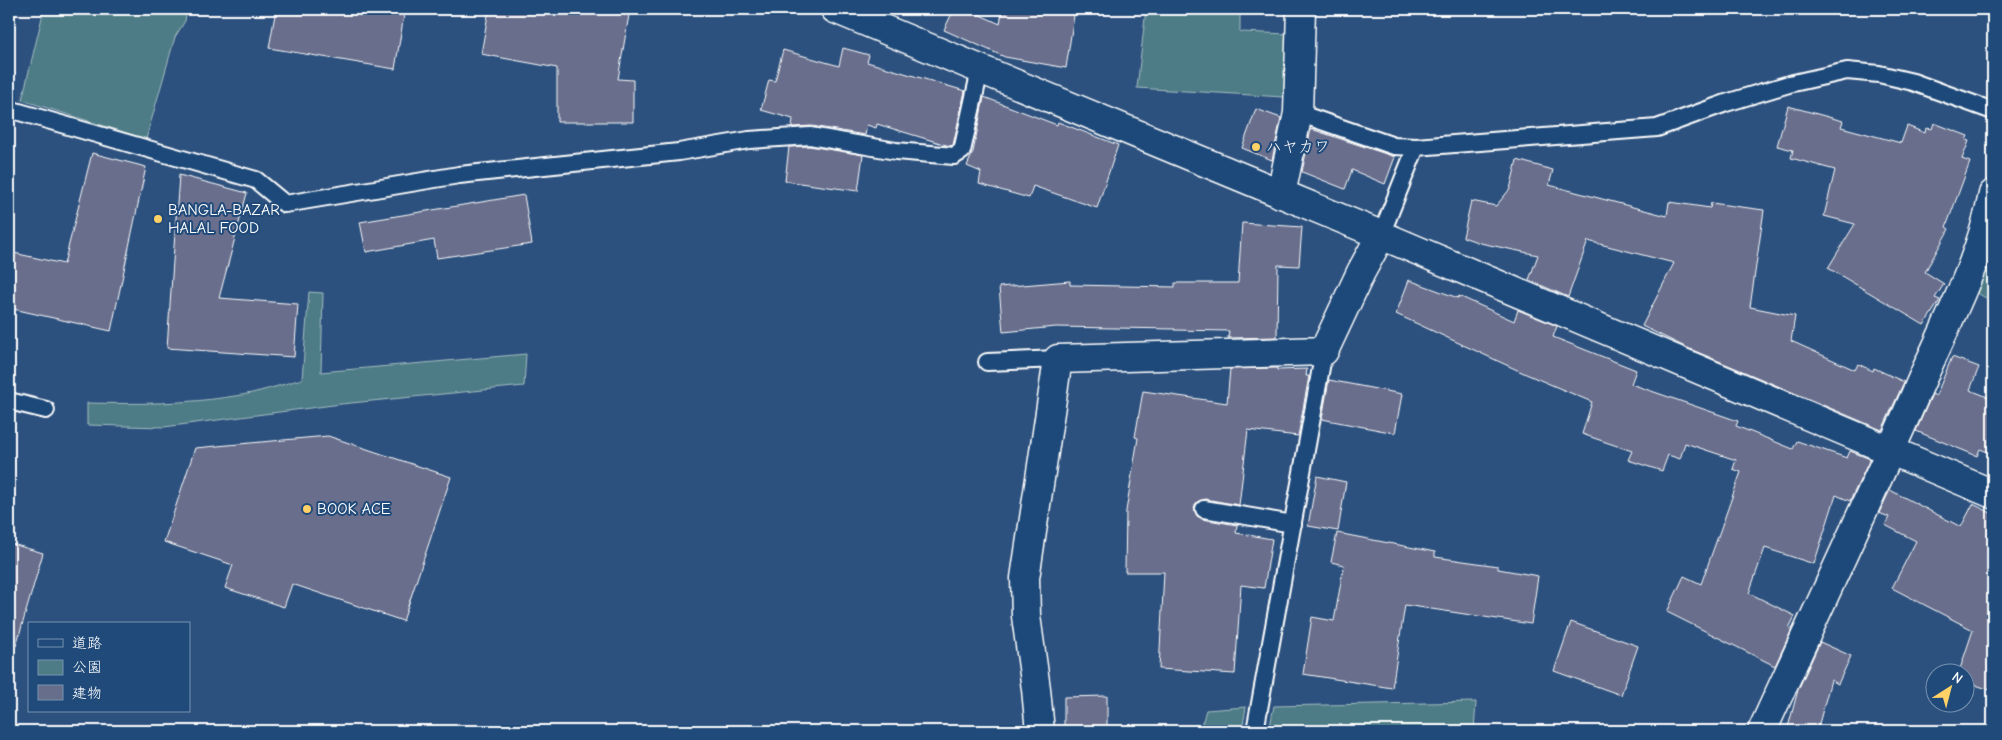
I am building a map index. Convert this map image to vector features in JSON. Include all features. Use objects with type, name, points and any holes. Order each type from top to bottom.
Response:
[{"type":"street","points":[[835,9],[1381,235],[1993,494]]},
{"type":"street","points":[[1281,194],[1298,112],[1301,9]]},
{"type":"street","points":[[1762,731],[1891,451],[1966,279],[1988,221],[1993,194]]},
{"type":"street","points":[[1040,731],[1026,616],[1025,578],[1058,359],[1324,351],[1361,272],[1381,235]]},
{"type":"lane","points":[[9,109],[256,180],[285,204],[458,175],[679,152],[749,140],[810,136],[896,151],[954,156],[962,150],[980,70]]},
{"type":"lane","points":[[1298,112],[1394,146],[1416,147],[1657,128],[1735,100],[1789,84],[1847,71],[1879,74],[1913,82],[1993,111]]},
{"type":"lane","points":[[1381,235],[1416,147]]},
{"type":"lane","points":[[1255,731],[1324,351]]},
{"type":"lane","points":[[987,362],[1058,359]]},
{"type":"lane","points":[[9,401],[46,410]]},
{"type":"lane","points":[[1204,509],[1293,524]]},
{"type":"green space","points":[[44,9],[187,9],[185,21],[175,37],[146,139],[22,100]]},
{"type":"green space","points":[[1146,9],[1240,9],[1240,32],[1289,34],[1283,97],[1137,88]]},
{"type":"green space","points":[[1993,247],[1993,302],[1977,293]]},
{"type":"green space","points":[[309,292],[323,293],[321,372],[526,354],[524,386],[341,404],[164,427],[87,425],[87,403],[161,403],[217,399],[252,393],[302,379]]},
{"type":"green space","points":[[1476,702],[1474,731],[1269,731],[1274,706]]},
{"type":"green space","points":[[1246,707],[1242,731],[1200,731],[1206,710]]},
{"type":"building","points":[[276,9],[405,9],[395,69],[269,48]]},
{"type":"building","points":[[489,9],[630,9],[618,79],[633,80],[633,122],[557,122],[557,68],[481,54]]},
{"type":"building","points":[[954,9],[967,9],[1000,24],[1002,12],[1007,13],[1008,9],[1075,9],[1066,68],[1005,57],[944,30]]},
{"type":"building","points":[[843,48],[869,55],[867,62],[965,91],[953,145],[950,146],[877,124],[876,128],[867,125],[865,135],[812,126],[792,127],[793,119],[761,110],[769,80],[775,81],[783,50],[839,66]]},
{"type":"building","points":[[984,97],[1057,125],[1058,122],[1118,145],[1097,208],[1033,186],[1029,198],[979,184],[981,172],[967,166],[973,152]]},
{"type":"building","points":[[1788,106],[1843,121],[1841,127],[1901,143],[1907,126],[1925,133],[1926,128],[1932,129],[1934,123],[1968,136],[1966,140],[1969,141],[1962,159],[1970,162],[1946,227],[1949,229],[1925,272],[1944,284],[1935,298],[1940,300],[1924,325],[1828,268],[1855,224],[1824,216],[1835,170],[1791,158],[1793,150],[1777,146]]},
{"type":"building","points":[[1256,109],[1281,118],[1272,160],[1242,148]]},
{"type":"building","points":[[1311,129],[1395,157],[1385,184],[1352,170],[1345,189],[1302,172]]},
{"type":"building","points":[[809,146],[863,155],[858,191],[785,181],[789,147]]},
{"type":"building","points":[[92,153],[146,167],[111,331],[9,308],[9,252],[64,264]]},
{"type":"building","points":[[1517,160],[1553,170],[1549,185],[1667,216],[1669,202],[1710,208],[1711,203],[1764,210],[1750,307],[1795,316],[1791,341],[1855,370],[1858,364],[1873,371],[1874,368],[1904,382],[1882,430],[1683,346],[1642,326],[1674,263],[1588,241],[1568,297],[1529,280],[1538,255],[1480,243],[1463,237],[1471,201],[1496,206],[1510,189]]},
{"type":"building","points":[[179,175],[247,193],[219,298],[298,304],[294,357],[167,348]]},
{"type":"building","points":[[524,195],[532,244],[437,258],[434,240],[366,252],[360,222]]},
{"type":"building","points":[[1242,223],[1302,227],[1299,266],[1278,265],[1277,337],[1228,338],[1229,331],[1175,329],[1056,327],[1003,332],[999,287],[1070,281],[1070,285],[1175,287],[1175,283],[1238,283]]},
{"type":"building","points":[[1409,280],[1458,298],[1459,296],[1514,321],[1518,310],[1557,326],[1553,337],[1636,370],[1631,384],[1738,421],[1736,426],[1793,449],[1797,441],[1847,458],[1850,451],[1870,459],[1850,501],[1836,495],[1814,564],[1765,548],[1749,593],[1795,616],[1789,628],[1792,629],[1775,666],[1667,612],[1684,576],[1701,584],[1741,472],[1733,469],[1736,460],[1685,443],[1680,459],[1668,455],[1662,471],[1628,460],[1632,451],[1582,434],[1592,402],[1396,314]]},
{"type":"building","points":[[1952,357],[1979,367],[1970,390],[1993,399],[1993,454],[1980,449],[1977,456],[1916,431],[1932,394],[1936,396]]},
{"type":"building","points":[[1277,368],[1277,370],[1307,369],[1306,376],[1309,376],[1298,436],[1248,430],[1239,505],[1205,499],[1197,502],[1194,508],[1197,516],[1202,519],[1237,525],[1236,533],[1272,539],[1264,588],[1241,585],[1235,674],[1159,669],[1164,572],[1125,572],[1126,511],[1138,438],[1135,437],[1143,391],[1227,403],[1230,369]]},
{"type":"building","points":[[1329,380],[1402,394],[1395,433],[1322,419]]},
{"type":"building","name":"BOOK ACE","points":[[328,436],[451,477],[403,621],[292,584],[284,607],[225,588],[233,565],[164,542],[195,448]]},
{"type":"building","points":[[1317,476],[1346,482],[1338,531],[1308,526]]},
{"type":"building","points":[[1890,490],[1961,527],[1973,504],[1993,514],[1993,691],[1974,684],[1974,662],[1962,662],[1973,630],[1892,588],[1916,541],[1885,525],[1889,517],[1879,513]]},
{"type":"building","points":[[1337,533],[1435,552],[1435,557],[1498,566],[1498,569],[1538,576],[1531,624],[1405,605],[1392,688],[1303,674],[1312,617],[1334,621],[1344,565],[1331,562]]},
{"type":"building","points":[[9,543],[43,553],[16,646],[9,645]]},
{"type":"building","points":[[1571,622],[1638,646],[1621,695],[1554,671]]},
{"type":"building","points":[[1820,642],[1851,656],[1838,684],[1831,680],[1817,731],[1787,731],[1798,690]]},
{"type":"building","points":[[1107,696],[1107,730],[1064,730],[1064,697]]},
{"type":"place","name":"ハヤカワ","points":[[1256,147]]},
{"type":"place","name":"BANGLA-BAZAR HALAL FOOD","points":[[158,219]]},
{"type":"place","name":"BOOK ACE","points":[[307,509]]}]
